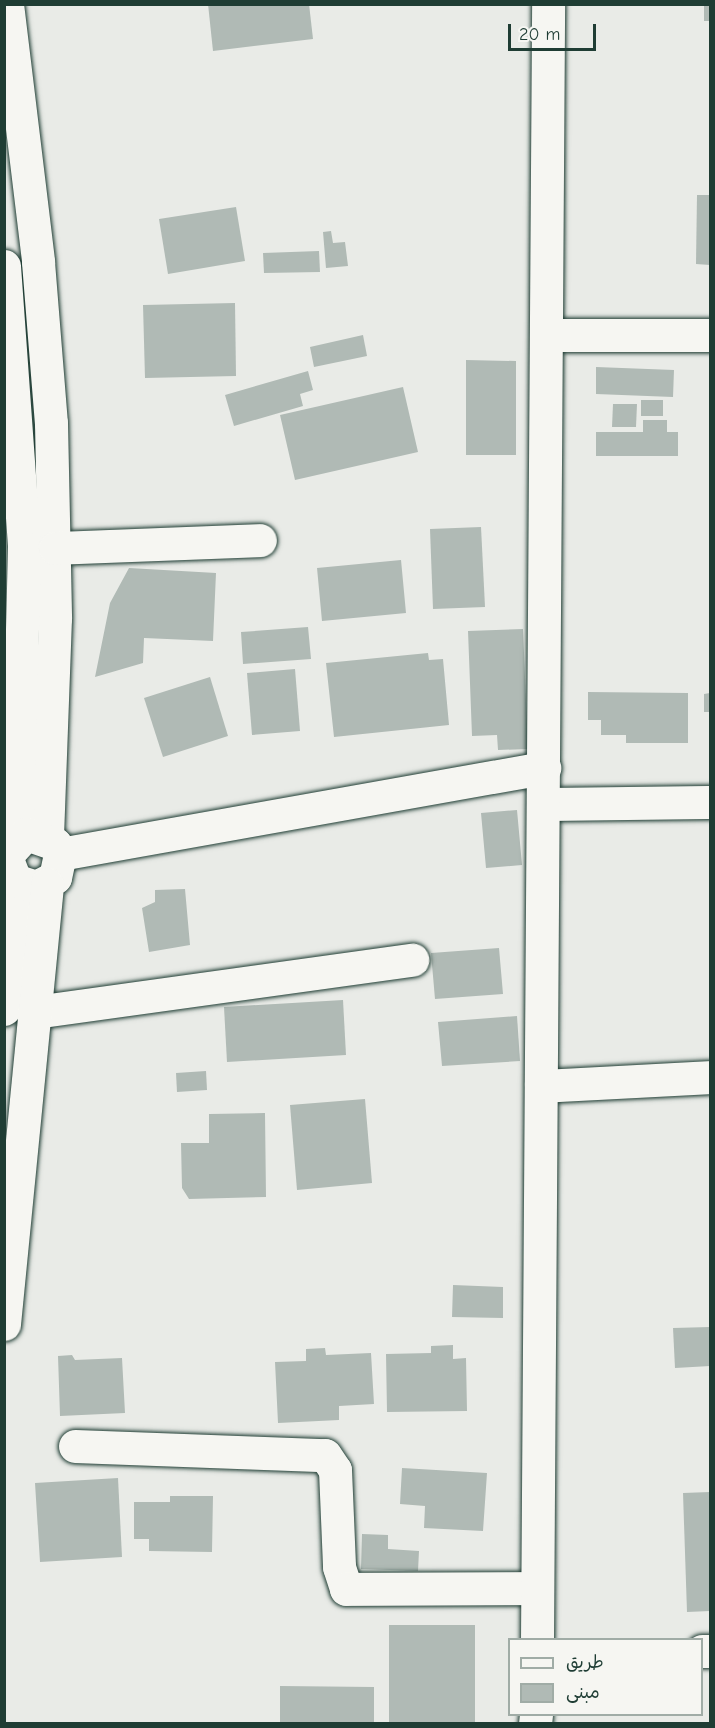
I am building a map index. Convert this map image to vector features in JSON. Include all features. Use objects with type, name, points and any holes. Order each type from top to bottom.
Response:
[{"type":"street","points":[[7,4],[38,262],[53,474],[55,549],[25,857],[36,887],[47,884],[20,1010]]},
{"type":"street","points":[[537,1638],[540,1086],[545,804],[548,4]]},
{"type":"street","points":[[4,266],[21,477],[25,857],[20,1010],[4,1324]]},
{"type":"street","points":[[546,335],[711,334]]},
{"type":"street","points":[[21,477],[53,474]]},
{"type":"street","points":[[55,549],[260,540]]},
{"type":"street","points":[[25,857],[544,768]]},
{"type":"street","points":[[545,804],[711,802]]},
{"type":"street","points":[[20,1010],[412,960]]},
{"type":"street","points":[[540,1086],[711,1077]]},
{"type":"street","points":[[75,1446],[325,1455],[336,1470],[339,1567],[346,1589],[537,1588]]},
{"type":"building","points":[[208,4],[309,4],[313,39],[213,51]]},
{"type":"building","points":[[704,5],[710,5],[710,21],[704,21]]},
{"type":"building","points":[[697,195],[710,195],[710,265],[696,264]]},
{"type":"building","points":[[236,207],[245,261],[168,274],[159,219]]},
{"type":"building","points":[[331,231],[333,243],[345,242],[348,266],[326,268],[323,232]]},
{"type":"building","points":[[319,251],[320,272],[264,273],[263,253]]},
{"type":"building","points":[[235,303],[236,376],[145,378],[143,305]]},
{"type":"building","points":[[363,335],[367,356],[314,367],[310,347]]},
{"type":"building","points":[[466,360],[516,361],[516,455],[466,455]]},
{"type":"building","points":[[596,367],[674,370],[673,397],[596,394]]},
{"type":"building","points":[[308,371],[313,390],[300,394],[303,406],[234,426],[225,395]]},
{"type":"building","points":[[403,387],[418,452],[295,480],[280,415]]},
{"type":"building","points":[[641,400],[663,400],[663,416],[641,416]]},
{"type":"building","points":[[613,404],[637,404],[636,427],[612,427]]},
{"type":"building","points":[[643,420],[667,420],[667,432],[678,432],[678,456],[596,456],[596,432],[643,432]]},
{"type":"building","points":[[481,527],[485,607],[433,609],[430,529]]},
{"type":"building","points":[[401,560],[406,613],[322,621],[317,568]]},
{"type":"building","points":[[129,568],[216,573],[213,641],[144,638],[143,663],[95,677],[110,603]]},
{"type":"building","points":[[308,627],[311,659],[243,664],[241,632]]},
{"type":"building","points":[[523,629],[528,749],[498,750],[497,735],[472,736],[468,631]]},
{"type":"building","points":[[428,653],[429,660],[443,659],[449,725],[334,737],[326,663]]},
{"type":"building","points":[[295,669],[300,731],[252,735],[247,673]]},
{"type":"building","points":[[210,677],[228,736],[163,757],[144,698]]},
{"type":"building","points":[[588,692],[688,693],[688,743],[626,743],[626,735],[601,735],[601,720],[588,720]]},
{"type":"building","points":[[710,693],[710,712],[704,712],[704,694]]},
{"type":"building","points":[[517,810],[522,865],[486,868],[481,813]]},
{"type":"building","points":[[185,889],[190,945],[149,952],[142,908],[155,902],[155,890]]},
{"type":"building","points":[[499,948],[503,994],[435,999],[431,953]]},
{"type":"building","points":[[343,1000],[346,1055],[227,1062],[224,1007]]},
{"type":"building","points":[[517,1016],[520,1061],[442,1066],[438,1022]]},
{"type":"building","points":[[206,1071],[207,1090],[177,1092],[176,1073]]},
{"type":"building","points":[[365,1099],[372,1183],[297,1190],[290,1105]]},
{"type":"building","points":[[265,1113],[266,1197],[189,1199],[182,1188],[181,1143],[209,1143],[209,1114]]},
{"type":"building","points":[[453,1285],[503,1287],[503,1318],[452,1317]]},
{"type":"building","points":[[710,1327],[710,1366],[675,1368],[673,1328]]},
{"type":"building","points":[[453,1345],[453,1359],[466,1358],[467,1411],[387,1412],[386,1354],[431,1353],[431,1346]]},
{"type":"building","points":[[325,1348],[326,1355],[371,1353],[374,1404],[339,1406],[339,1420],[278,1423],[275,1362],[306,1361],[306,1349]]},
{"type":"building","points":[[72,1355],[75,1360],[122,1358],[125,1413],[60,1416],[58,1356]]},
{"type":"building","points":[[402,1468],[487,1473],[483,1531],[424,1528],[425,1506],[400,1504]]},
{"type":"building","points":[[118,1478],[122,1557],[40,1562],[35,1483]]},
{"type":"building","points":[[710,1492],[710,1611],[687,1612],[683,1493]]},
{"type":"building","points":[[170,1496],[213,1496],[212,1552],[149,1551],[149,1539],[134,1539],[134,1502],[170,1502]]},
{"type":"building","points":[[362,1534],[388,1535],[388,1549],[419,1551],[418,1571],[361,1569]]},
{"type":"building","points":[[389,1625],[475,1625],[475,1724],[389,1724]]},
{"type":"building","points":[[280,1686],[374,1687],[374,1724],[280,1724]]}]
